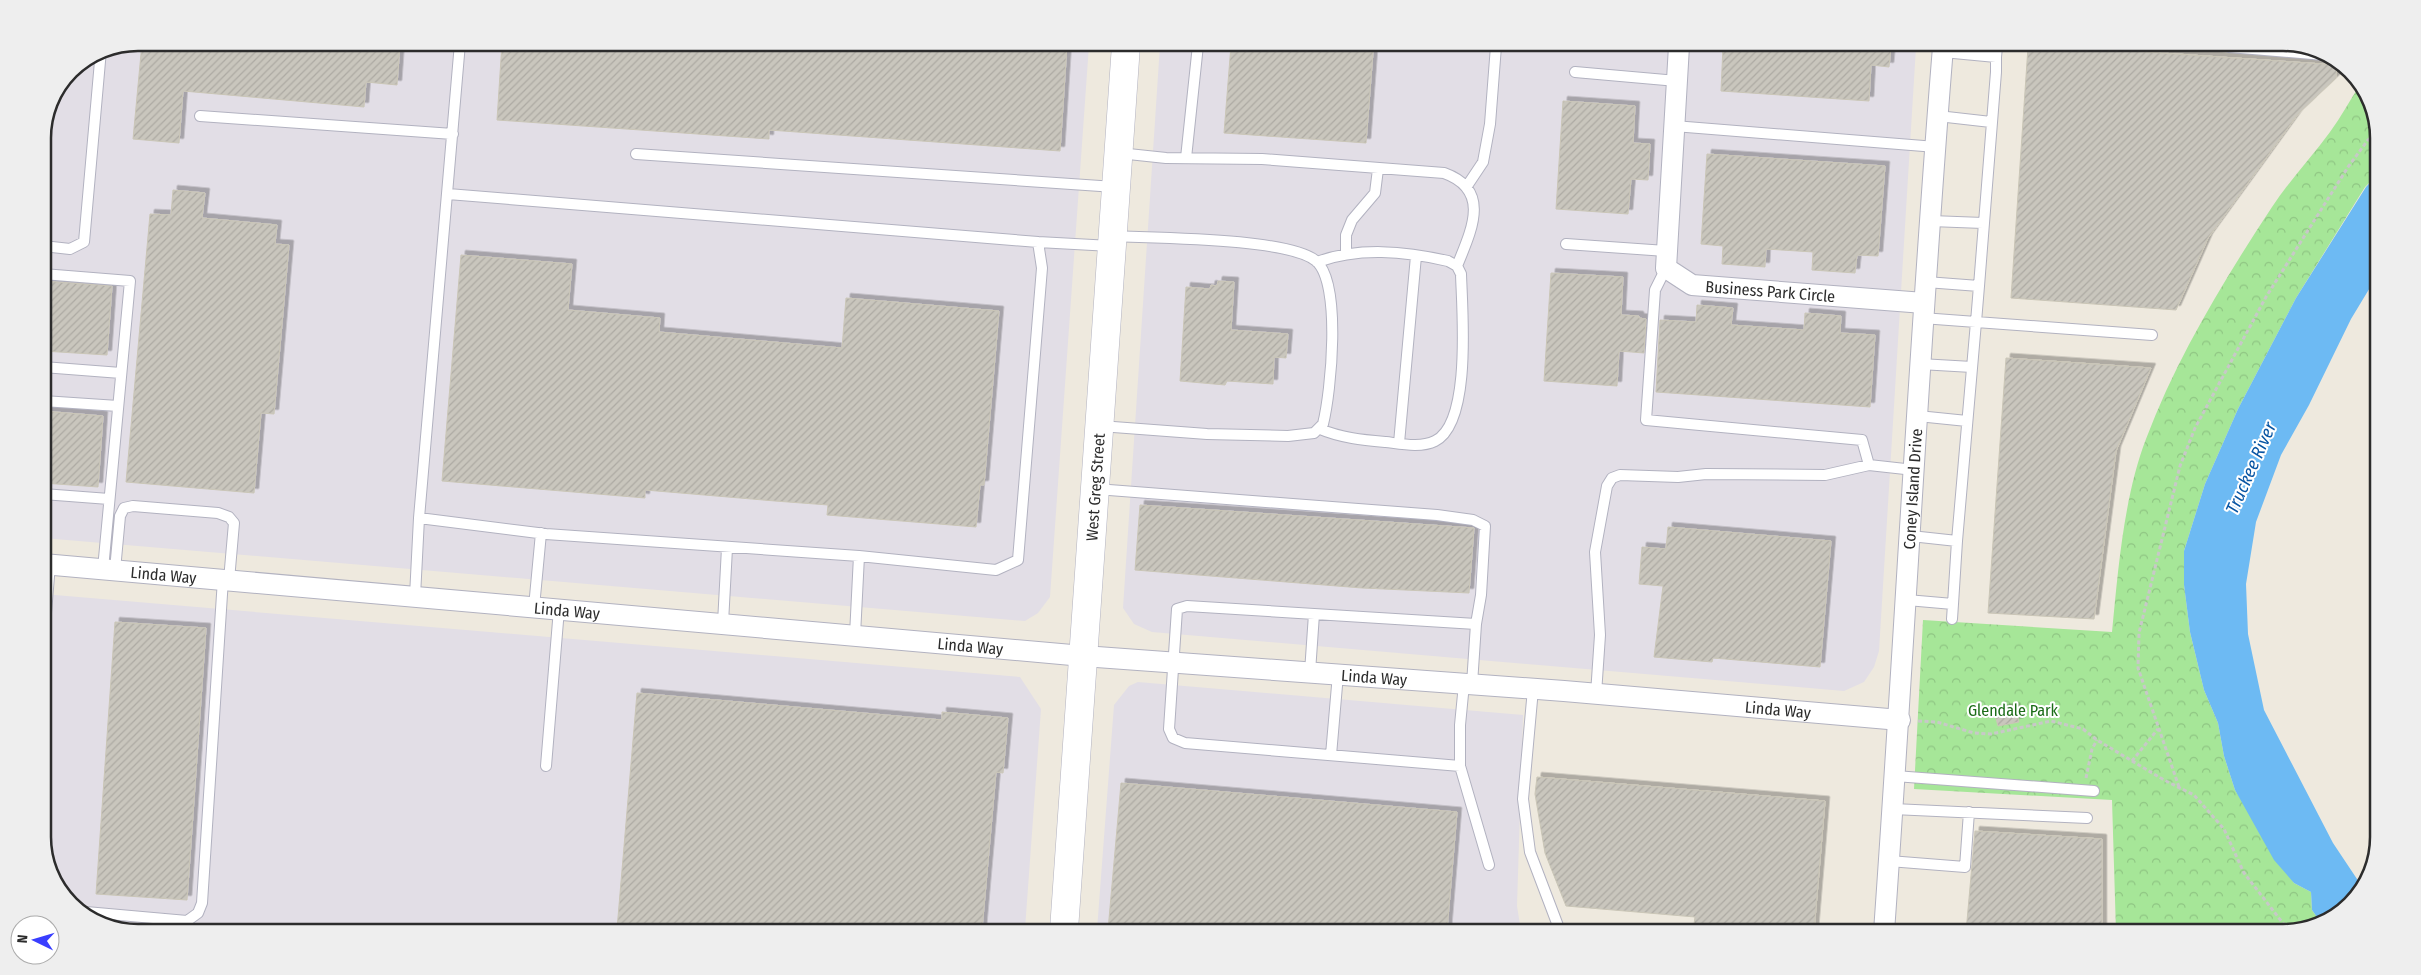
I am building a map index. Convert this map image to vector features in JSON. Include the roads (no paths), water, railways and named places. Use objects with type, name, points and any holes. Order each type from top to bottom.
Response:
[{"type":"main road","name":"West Greg Street","points":[[1064,924],[1126,51]]},
{"type":"street","points":[[1666,260],[1680,51]]},
{"type":"street","name":"Coney Island Drive","points":[[1885,924],[1900,720],[1923,311],[1943,51]]},
{"type":"street","name":"Business Park Circle","points":[[1666,260],[1692,285],[1923,311]]},
{"type":"street","name":"Linda Way","points":[[51,564],[1083,656],[1533,689],[1900,720]]},
{"type":"lane","points":[[415,596],[419,518],[459,51]]},
{"type":"lane","points":[[1186,158],[1197,51]]},
{"type":"lane","points":[[1467,186],[1482,162],[1490,124],[1496,51]]},
{"type":"lane","points":[[1952,619],[1997,52],[1979,51]]},
{"type":"lane","points":[[2270,51],[2301,53]]},
{"type":"lane","points":[[51,247],[70,248],[84,242],[100,61]]},
{"type":"lane","points":[[1575,72],[1677,81]]},
{"type":"lane","points":[[200,116],[453,134]]},
{"type":"lane","points":[[1938,116],[1991,122]]},
{"type":"lane","points":[[1674,126],[1936,147]]},
{"type":"lane","points":[[1118,153],[1186,158],[1262,159],[1444,173],[1461,180],[1467,186],[1473,198],[1473,227],[1457,266]]},
{"type":"lane","points":[[636,154],[1116,187]]},
{"type":"lane","points":[[1346,254],[1346,235],[1352,220],[1375,193],[1378,169]]},
{"type":"lane","points":[[448,194],[1038,242],[1205,240],[1284,248],[1303,253],[1317,262],[1326,274],[1332,319],[1328,398],[1323,424],[1320,429],[1314,433],[1279,435],[1207,434],[1099,426]]},
{"type":"lane","points":[[1931,221],[1983,223]]},
{"type":"lane","points":[[419,518],[541,533],[727,548],[859,556],[996,570],[1018,560],[1042,268],[1038,242]]},
{"type":"lane","points":[[1566,244],[1666,260],[1655,290],[1646,420],[1862,440],[1869,465]]},
{"type":"lane","points":[[1317,262],[1346,254],[1374,251],[1448,261],[1457,266],[1461,274],[1463,336],[1462,378],[1454,418],[1447,431],[1437,440],[1426,444],[1399,444],[1334,435],[1320,429]]},
{"type":"lane","points":[[1399,444],[1416,256]]},
{"type":"lane","points":[[51,275],[130,281],[110,499],[109,570]]},
{"type":"lane","points":[[1926,282],[1979,286]]},
{"type":"lane","points":[[1923,311],[1976,322],[2152,335]]},
{"type":"lane","points":[[1920,364],[1972,367]]},
{"type":"lane","points":[[51,367],[121,373]]},
{"type":"lane","points":[[51,402],[118,406]]},
{"type":"lane","points":[[1918,416],[1967,421]]},
{"type":"lane","points":[[1596,694],[1600,635],[1595,552],[1607,486],[1612,478],[1620,475],[1678,477],[1706,474],[1826,475],[1869,465],[1914,470]]},
{"type":"lane","points":[[1094,489],[1437,515],[1473,520],[1485,526],[1481,595],[1460,725],[1460,766],[1489,865]]},
{"type":"lane","points":[[51,495],[110,499]]},
{"type":"lane","points":[[97,913],[187,921],[198,913],[202,903],[226,580],[234,523],[229,517],[218,512],[133,506],[124,508],[120,516],[109,570]]},
{"type":"lane","points":[[534,607],[541,533]]},
{"type":"lane","points":[[1911,536],[1958,541]]},
{"type":"lane","points":[[723,623],[727,548]]},
{"type":"lane","points":[[855,635],[859,556]]},
{"type":"lane","points":[[1907,600],[1953,604]]},
{"type":"lane","points":[[1460,766],[1185,742],[1173,738],[1169,729],[1177,608],[1187,606],[1476,624]]},
{"type":"lane","points":[[546,766],[559,609]]},
{"type":"lane","points":[[1310,672],[1314,614]]},
{"type":"lane","points":[[1331,755],[1338,674]]},
{"type":"lane","points":[[1533,689],[1523,799],[1530,852],[1557,924]]},
{"type":"lane","points":[[1895,776],[2089,791]]},
{"type":"lane","points":[[1893,809],[2087,818]]},
{"type":"lane","points":[[1889,860],[1965,867],[1969,812]]},
{"type":"water","name":"Truckee River","points":[[2370,183],[2370,288],[2351,319],[2309,405],[2281,455],[2256,522],[2246,584],[2248,634],[2264,710],[2333,843],[2358,880],[2352,890],[2336,906],[2317,916],[2312,910],[2311,892],[2294,883],[2274,860],[2235,790],[2224,756],[2218,723],[2204,690],[2190,632],[2184,585],[2184,551],[2205,484],[2238,409],[2296,298]]},
{"type":"park label","name":"Glendale Park","points":[[2013,710]]}]
